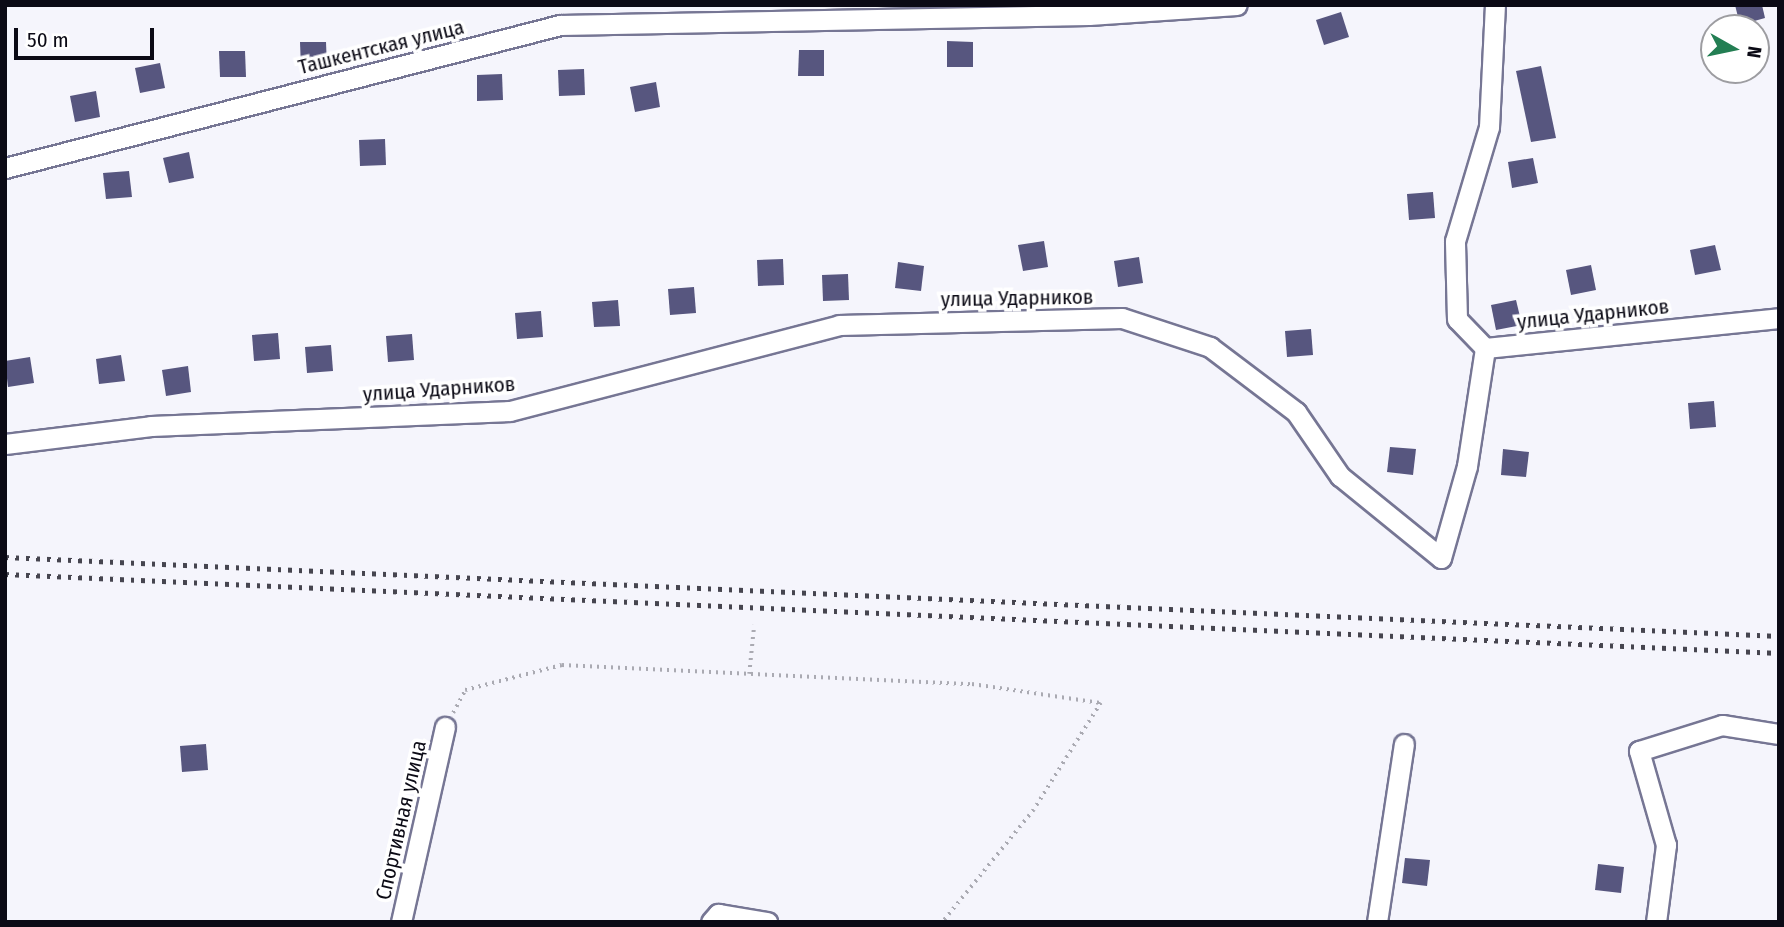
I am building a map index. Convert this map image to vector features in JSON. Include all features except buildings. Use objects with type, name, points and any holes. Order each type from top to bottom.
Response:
[{"type":"street","name":"Ташкентская улица","points":[[5,168],[560,24],[1089,15],[1237,5]]},
{"type":"street","points":[[1485,348],[1457,319],[1455,241],[1489,127],[1494,5]]},
{"type":"street","name":"улица Ударников","points":[[5,444],[151,426],[510,411],[839,325],[1122,318],[1210,347],[1296,412],[1340,476],[1441,558],[1467,466],[1485,348],[1779,318]]},
{"type":"street","points":[[1656,922],[1665,845],[1639,751],[1723,725],[1779,734]]},
{"type":"street","name":"Спортивная улица","points":[[401,922],[445,727]]},
{"type":"street","points":[[1377,922],[1404,744]]},
{"type":"street","points":[[711,922],[718,914],[767,922]]},
{"type":"path","points":[[749,674],[754,625]]},
{"type":"path","points":[[445,727],[465,690],[562,665],[972,684],[1101,702],[1034,810],[943,922]]},
{"type":"railway","points":[[5,557],[1779,636]]},
{"type":"railway","points":[[5,574],[1779,653]]}]
